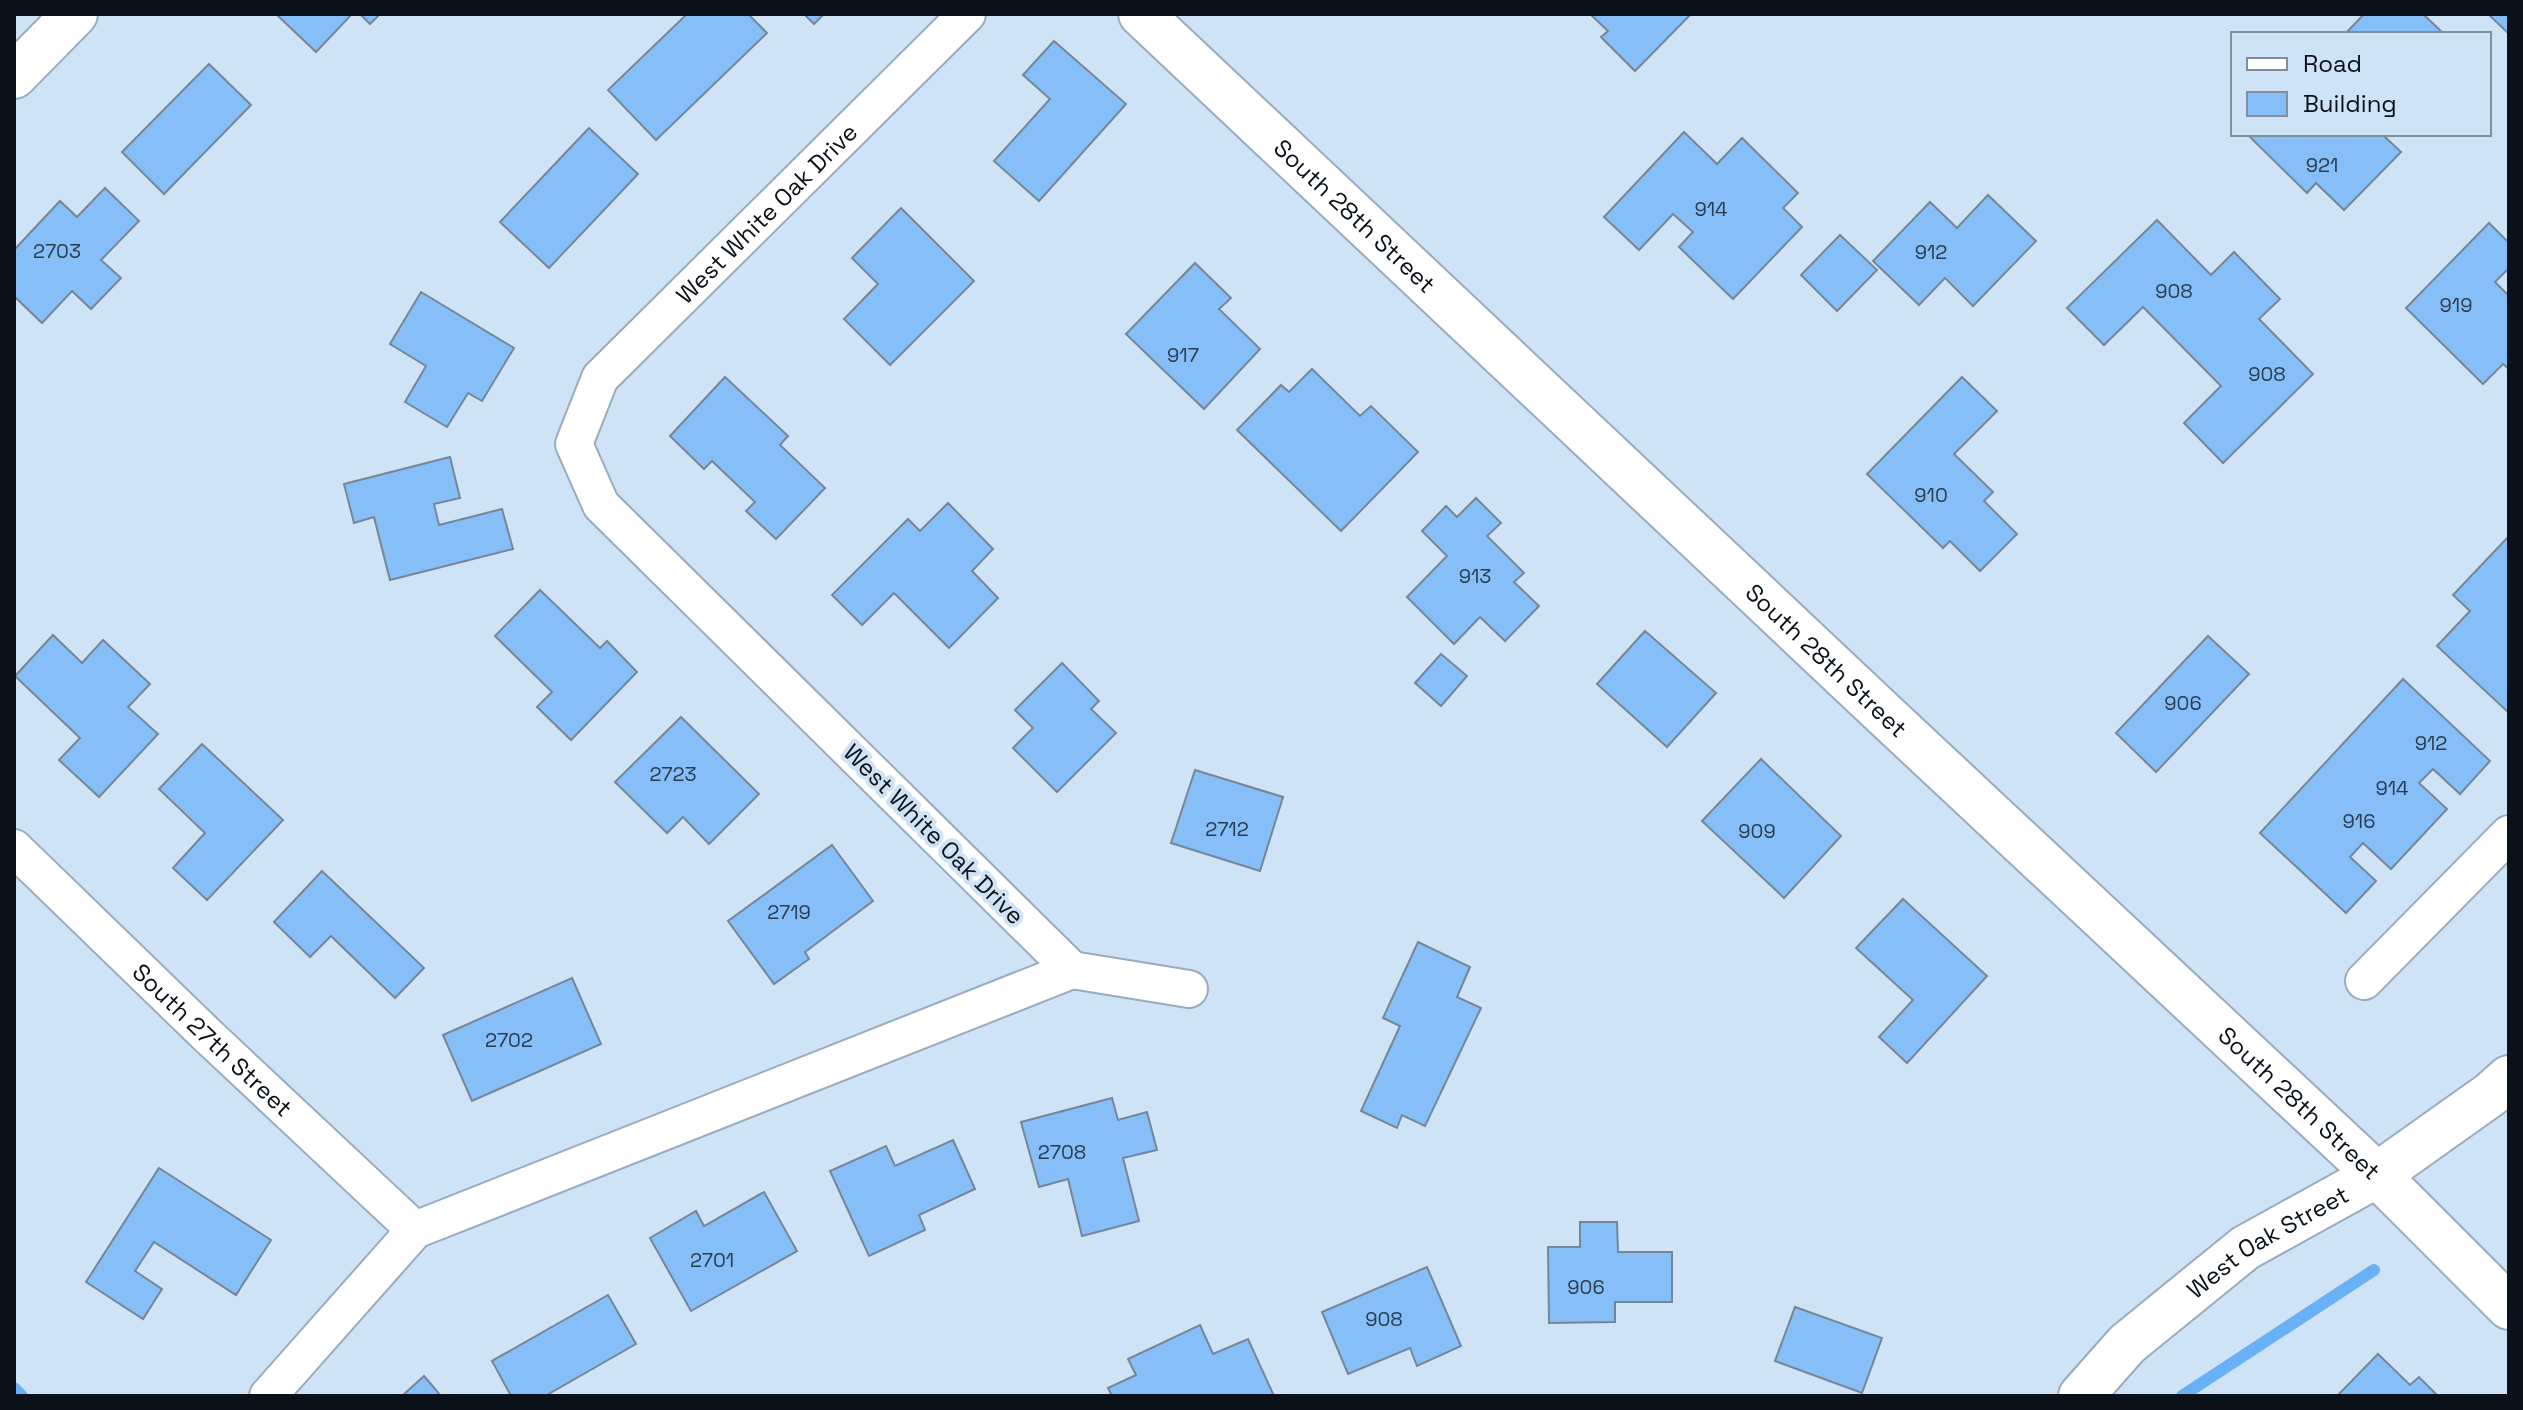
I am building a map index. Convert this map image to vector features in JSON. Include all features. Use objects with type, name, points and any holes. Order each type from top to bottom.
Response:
[{"type":"street","points":[[14,76],[75,14]]},
{"type":"street","name":"West White Oak Drive","points":[[967,14],[600,378],[574,444],[601,505],[1072,970]]},
{"type":"street","name":"South 28th Street","points":[[1141,14],[2377,1175],[2509,1307]]},
{"type":"street","points":[[2364,981],[2509,834]]},
{"type":"street","name":"South 27th Street","points":[[14,848],[415,1230]]},
{"type":"street","points":[[268,1396],[415,1230],[1072,970],[1189,989]]},
{"type":"street","name":"West Oak Street","points":[[2081,1396],[2127,1344],[2245,1248],[2377,1175],[2509,1078]]},
{"type":"building","points":[[276,14],[352,14],[316,52]]},
{"type":"building","points":[[360,14],[380,14],[370,24]]},
{"type":"building","points":[[687,14],[748,14],[767,33],[656,140],[608,90]]},
{"type":"building","points":[[804,14],[824,14],[814,24]]},
{"type":"building","points":[[1590,14],[1691,14],[1635,71],[1601,37],[1608,31]]},
{"type":"building","points":[[2364,14],[2423,14],[2442,32],[2347,32]]},
{"type":"building","points":[[2488,14],[2509,14],[2509,34]]},
{"type":"building","points":[[1054,41],[1126,104],[1039,201],[994,161],[1050,99],[1023,75]]},
{"type":"building","points":[[209,64],[251,105],[164,194],[122,152]]},
{"type":"building","points":[[589,128],[638,174],[549,268],[500,222]]},
{"type":"building","points":[[1684,132],[1717,164],[1742,138],[1798,193],[1783,208],[1802,227],[1733,299],[1679,247],[1693,232],[1673,214],[1639,250],[1604,217]]},
{"type":"building","points":[[2249,136],[2384,136],[2401,152],[2344,210],[2316,183],[2307,193]]},
{"type":"building","points":[[105,188],[139,221],[101,260],[121,278],[91,309],[72,291],[42,323],[14,296],[14,250],[60,201],[77,217]]},
{"type":"building","points":[[1988,195],[2036,241],[1973,306],[1945,278],[1919,305],[1873,261],[1930,202],[1957,228]]},
{"type":"building","points":[[901,208],[974,281],[890,365],[844,319],[878,284],[852,258]]},
{"type":"building","points":[[2157,220],[2211,275],[2234,252],[2280,299],[2259,319],[2313,374],[2223,463],[2184,423],[2221,386],[2143,307],[2104,345],[2067,308]]},
{"type":"building","points":[[2489,223],[2509,243],[2509,268],[2495,282],[2509,296],[2509,369],[2503,364],[2483,384],[2406,308]]},
{"type":"building","points":[[1840,235],[1877,270],[1837,311],[1801,275]]},
{"type":"building","points":[[1195,263],[1231,298],[1219,309],[1260,349],[1204,409],[1126,334]]},
{"type":"building","points":[[421,292],[514,348],[482,401],[468,393],[447,427],[405,402],[426,366],[390,344]]},
{"type":"building","points":[[1312,369],[1360,416],[1371,406],[1418,452],[1341,531],[1237,430],[1281,385],[1289,392]]},
{"type":"building","points":[[725,377],[788,436],[780,445],[825,488],[776,539],[746,511],[755,502],[712,461],[704,469],[670,436]]},
{"type":"building","points":[[1962,377],[1997,411],[1954,454],[1993,492],[1984,501],[2017,534],[1980,571],[1950,541],[1943,548],[1867,474]]},
{"type":"building","points":[[450,457],[460,498],[434,504],[439,525],[502,509],[513,549],[390,580],[374,517],[354,523],[344,484]]},
{"type":"building","points":[[1476,498],[1501,523],[1487,536],[1524,573],[1514,582],[1539,606],[1505,641],[1480,617],[1454,644],[1407,597],[1447,556],[1422,531],[1446,506],[1457,517]]},
{"type":"building","points":[[948,503],[993,549],[972,571],[998,598],[949,648],[894,593],[862,625],[832,595],[908,519],[920,531]]},
{"type":"building","points":[[2509,536],[2509,713],[2437,646],[2470,611],[2453,595]]},
{"type":"building","points":[[540,590],[600,648],[607,641],[637,672],[571,740],[537,707],[552,692],[495,636]]},
{"type":"building","points":[[1645,631],[1716,693],[1667,747],[1597,684]]},
{"type":"building","points":[[53,635],[82,663],[103,640],[150,684],[128,707],[158,734],[99,797],[59,760],[80,738],[15,676]]},
{"type":"building","points":[[2208,636],[2249,674],[2156,772],[2116,733]]},
{"type":"building","points":[[1441,654],[1467,676],[1441,706],[1415,683]]},
{"type":"building","points":[[1062,663],[1099,701],[1091,709],[1116,733],[1057,792],[1013,748],[1033,728],[1015,710]]},
{"type":"building","points":[[2403,679],[2490,761],[2460,794],[2433,769],[2419,783],[2447,809],[2391,869],[2363,843],[2350,857],[2376,881],[2346,913],[2260,833]]},
{"type":"building","points":[[681,717],[759,794],[709,844],[683,817],[667,833],[615,782]]},
{"type":"building","points":[[202,744],[283,820],[207,900],[173,868],[205,833],[159,789]]},
{"type":"building","points":[[1761,759],[1841,836],[1784,898],[1702,821]]},
{"type":"building","points":[[1195,770],[1283,797],[1260,871],[1171,843]]},
{"type":"building","points":[[832,845],[873,901],[805,952],[809,959],[774,984],[728,921]]},
{"type":"building","points":[[322,871],[424,968],[395,998],[331,936],[310,957],[274,922]]},
{"type":"building","points":[[1903,899],[1987,976],[1907,1063],[1879,1037],[1913,1000],[1856,948]]},
{"type":"building","points":[[1418,942],[1470,967],[1457,997],[1481,1008],[1425,1126],[1402,1115],[1397,1128],[1361,1111],[1400,1026],[1383,1018]]},
{"type":"building","points":[[572,978],[601,1044],[472,1101],[443,1035]]},
{"type":"building","points":[[1112,1098],[1118,1120],[1147,1112],[1157,1150],[1123,1158],[1139,1221],[1082,1236],[1068,1179],[1039,1187],[1021,1122]]},
{"type":"building","points":[[953,1140],[975,1189],[919,1215],[925,1230],[869,1256],[830,1171],[886,1146],[895,1166]]},
{"type":"building","points":[[159,1168],[271,1240],[236,1295],[154,1242],[135,1271],[162,1289],[143,1319],[86,1282]]},
{"type":"building","points":[[764,1192],[797,1251],[691,1311],[650,1238],[696,1211],[704,1226]]},
{"type":"building","points":[[1580,1222],[1617,1222],[1618,1252],[1672,1252],[1672,1302],[1615,1302],[1615,1322],[1549,1323],[1548,1247],[1580,1247]]},
{"type":"building","points":[[1427,1267],[1461,1346],[1417,1366],[1410,1348],[1348,1374],[1322,1312]]},
{"type":"building","points":[[608,1295],[636,1344],[545,1396],[511,1396],[492,1361]]},
{"type":"building","points":[[1795,1307],[1882,1338],[1862,1393],[1775,1361]]},
{"type":"building","points":[[1200,1325],[1213,1354],[1248,1339],[1274,1396],[1112,1396],[1108,1388],[1136,1375],[1128,1359]]},
{"type":"building","points":[[2378,1354],[2410,1385],[2419,1377],[2438,1396],[2337,1396]]},
{"type":"building","points":[[424,1376],[441,1396],[402,1396]]},
{"type":"waterway","points":[[2182,1396],[2374,1270]]},
{"type":"waterway","points":[[14,1388],[22,1396]]}]
